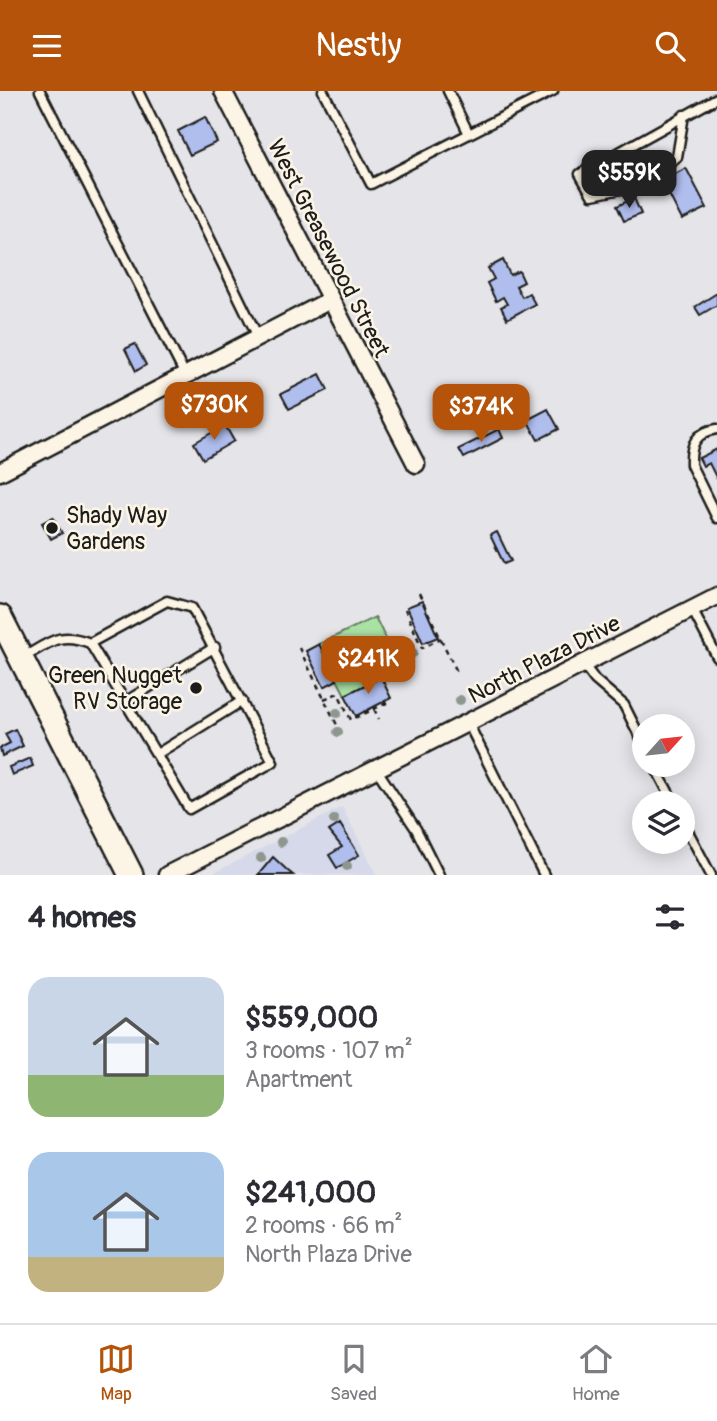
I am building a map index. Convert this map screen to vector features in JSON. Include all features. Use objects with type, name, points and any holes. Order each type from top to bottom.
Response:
[{"type":"main road","points":[[0,617],[131,875]]},
{"type":"street","name":"West Greasewood Street","points":[[223,91],[416,464]]},
{"type":"street","points":[[0,472],[330,300]]},
{"type":"street","name":"North Plaza Drive","points":[[167,875],[717,596]]},
{"type":"lane","points":[[40,91],[185,375]]},
{"type":"lane","points":[[138,91],[258,337]]},
{"type":"lane","points":[[323,91],[371,184],[553,91]]},
{"type":"lane","points":[[448,91],[469,134]]},
{"type":"lane","points":[[684,115],[677,157],[637,186],[592,195],[580,174],[684,115],[717,98]]},
{"type":"lane","points":[[717,429],[706,431],[697,437],[691,445],[690,455],[691,465],[717,518]]},
{"type":"lane","points":[[21,658],[60,636],[76,637],[90,643],[189,809],[273,762],[215,647],[192,608],[167,601],[90,643]]},
{"type":"lane","points":[[692,609],[717,657]]},
{"type":"lane","points":[[125,702],[215,647]]},
{"type":"lane","points":[[583,664],[595,680],[624,705],[632,721]]},
{"type":"lane","points":[[157,754],[242,701]]},
{"type":"lane","points":[[468,723],[544,875]]},
{"type":"lane","points":[[377,770],[416,829],[439,875]]},
{"type":"lane","points":[[695,845],[711,875]]},
{"type":"path","points":[[419,594],[458,674]]},
{"type":"path","points":[[405,608],[422,648],[441,639]]},
{"type":"path","points":[[299,647],[337,725]]},
{"type":"path","points":[[324,699],[338,693],[351,720],[391,701]]},
{"type":"path","points":[[374,709],[379,719]]},
{"type":"shaded area","points":[[342,807],[377,875],[210,875]]},
{"type":"green space","points":[[375,617],[396,659],[384,665],[385,668],[378,672],[381,677],[345,695],[319,644]]},
{"type":"building","points":[[205,117],[217,142],[190,155],[178,131]]},
{"type":"building","points":[[686,168],[707,208],[682,220],[662,181]]},
{"type":"building","points":[[634,198],[641,214],[624,221],[617,206]]},
{"type":"building","points":[[503,260],[510,275],[519,271],[524,282],[516,286],[522,297],[529,293],[535,304],[507,319],[501,307],[507,304],[503,297],[496,301],[487,283],[494,279],[488,268]]},
{"type":"building","points":[[717,293],[717,305],[700,315],[695,307]]},
{"type":"building","points":[[135,344],[146,365],[136,371],[125,349]]},
{"type":"building","points":[[320,374],[328,390],[289,409],[281,394]]},
{"type":"building","points":[[548,409],[559,429],[538,440],[527,420]]},
{"type":"building","points":[[225,425],[234,441],[203,459],[194,443]]},
{"type":"building","points":[[499,429],[503,438],[464,458],[459,449]]},
{"type":"building","points":[[717,449],[717,479],[709,463],[703,466],[699,458]]},
{"type":"building","name":"Shady Way Gardens","points":[[53,517],[62,533],[51,539],[42,523]]},
{"type":"building","points":[[497,532],[511,561],[504,564],[490,535]]},
{"type":"building","points":[[422,601],[438,637],[423,643],[407,607]]},
{"type":"building","points":[[319,644],[337,680],[324,687],[306,651]]},
{"type":"building","points":[[381,677],[391,698],[356,716],[345,695]]},
{"type":"building","points":[[15,729],[23,746],[2,756],[0,748],[10,743],[5,734]]},
{"type":"building","points":[[30,758],[33,766],[12,775],[9,767]]},
{"type":"building","points":[[340,824],[359,855],[337,868],[329,855],[342,847],[329,831]]},
{"type":"building","points":[[273,857],[288,871],[293,875],[258,875]]},
{"type":"place","name":"Shady Way Gardens","points":[[52,528]]},
{"type":"place","name":"Green Nugget RV Storage","points":[[196,688]]}]
